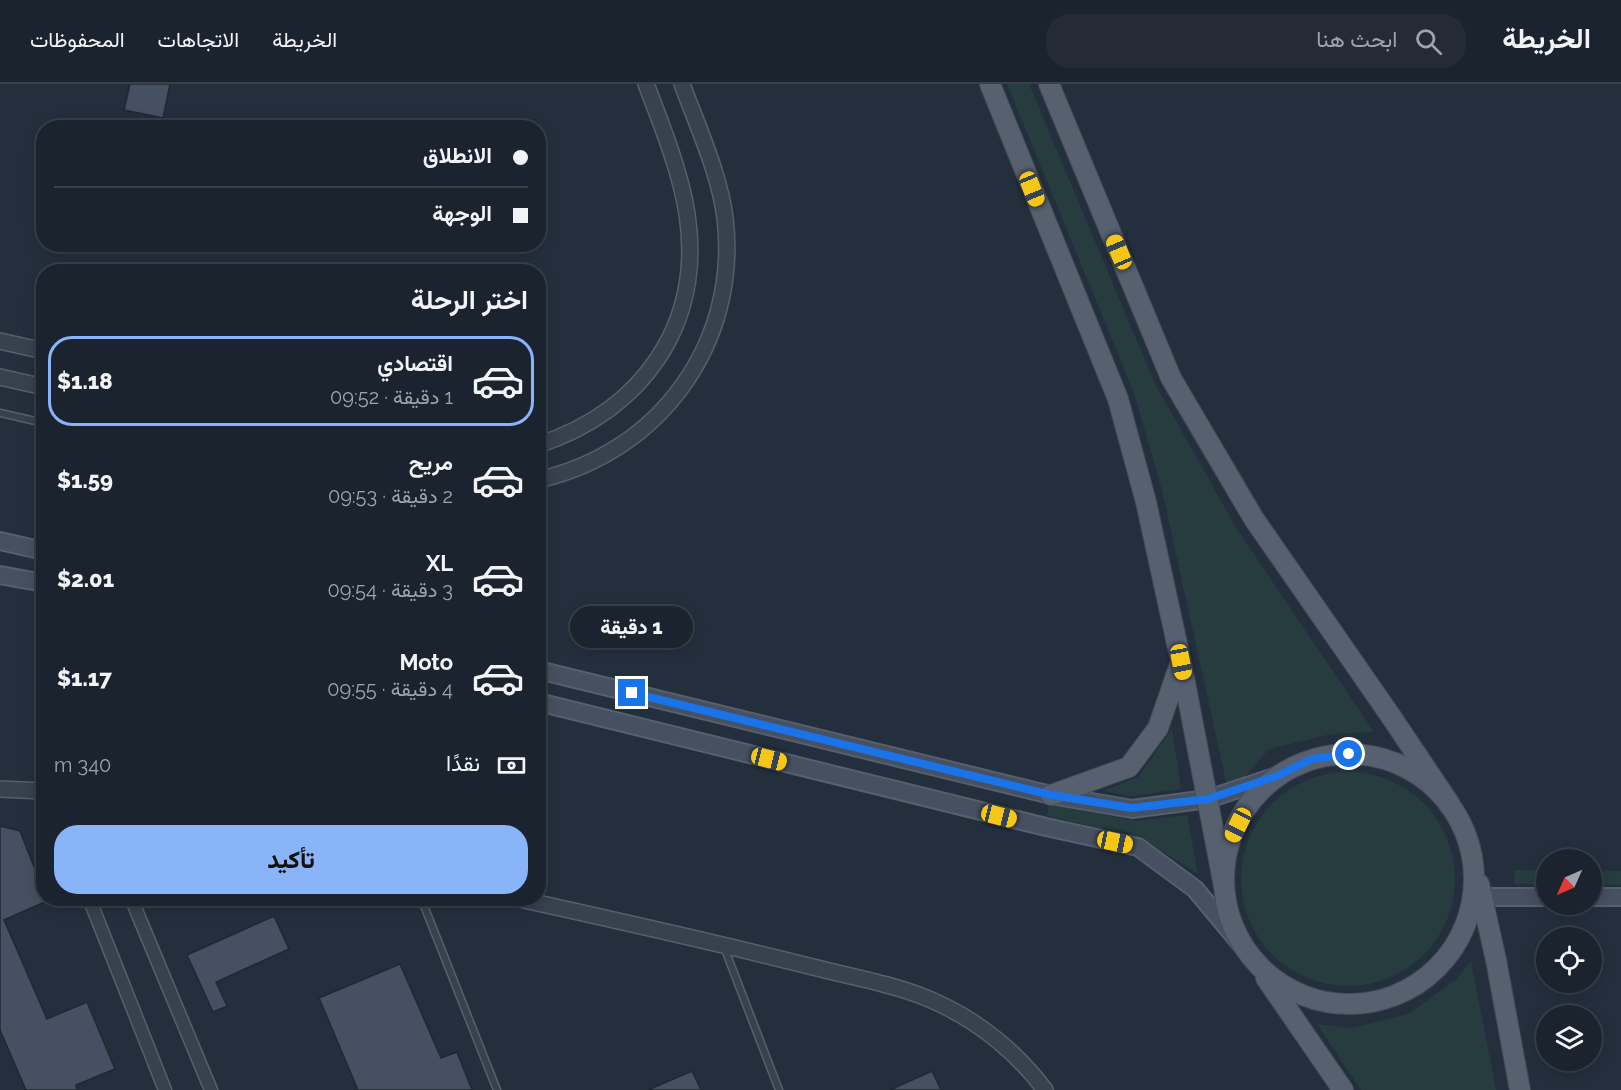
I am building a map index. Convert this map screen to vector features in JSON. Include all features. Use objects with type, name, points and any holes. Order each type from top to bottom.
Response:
[{"type":"main road","points":[[990,84],[1118,399],[1146,502],[1181,662],[1230,919],[1245,950],[1275,980],[1313,1000],[1356,1005],[1398,996],[1434,973],[1460,939],[1474,899],[1473,856]]},
{"type":"main road","points":[[1049,84],[1171,378],[1254,519],[1390,715],[1464,828],[1482,897],[1520,1090]]},
{"type":"main road","points":[[0,541],[36,549]]},
{"type":"main road","points":[[0,574],[36,582]]},
{"type":"main road","points":[[1051,795],[1129,767],[1158,728],[1181,662]]},
{"type":"main road","points":[[546,672],[1051,795],[1132,808],[1208,799],[1277,776],[1312,759],[1349,754],[1387,760],[1421,777],[1449,803]]},
{"type":"main road","points":[[546,704],[1034,824],[1138,847],[1195,889],[1245,950],[1306,1034],[1343,1090]]},
{"type":"main road","points":[[1224,886],[1229,844],[1233,834],[1247,806],[1277,776]]},
{"type":"main road","points":[[1482,897],[1536,897]]},
{"type":"main road","points":[[1602,897],[1621,897]]},
{"type":"street","points":[[546,442],[594,421],[619,403],[640,382],[658,358],[673,331],[683,303],[689,273],[690,243],[687,213],[663,128],[646,84]]},
{"type":"street","points":[[546,478],[595,462],[627,443],[655,419],[680,392],[699,360],[714,327],[724,291],[727,254],[725,217],[717,181],[682,84]]},
{"type":"street","points":[[0,341],[36,349]]},
{"type":"street","points":[[0,377],[36,385]]},
{"type":"street","points":[[0,789],[36,791]]},
{"type":"street","points":[[546,905],[723,944],[919,994],[964,1017],[1004,1046],[1045,1090]]},
{"type":"street","points":[[92,906],[165,1090]]},
{"type":"street","points":[[134,906],[211,1090]]},
{"type":"lane","points":[[0,413],[36,421]]},
{"type":"lane","points":[[424,906],[497,1090]]},
{"type":"lane","points":[[723,944],[779,1090]]},
{"type":"green space","points":[[1007,84],[1029,84],[1155,384],[1237,529],[1374,732],[1332,734],[1269,749],[1229,795],[1162,490],[1134,393]]},
{"type":"green space","points":[[1172,729],[1181,789],[1133,796],[1103,791],[1138,777]]},
{"type":"green space","points":[[1348,772],[1369,774],[1389,780],[1424,803],[1447,838],[1453,858],[1455,879],[1453,900],[1447,920],[1424,955],[1389,978],[1369,984],[1348,986],[1327,984],[1307,978],[1272,955],[1249,920],[1243,900],[1241,879],[1243,858],[1249,838],[1272,803],[1307,780],[1327,774]]},
{"type":"green space","points":[[1049,804],[1136,821],[1187,815],[1198,874],[1140,837],[1047,816]]},
{"type":"green space","points":[[1514,870],[1536,871],[1536,884],[1515,884]]},
{"type":"green space","points":[[1602,871],[1621,871],[1621,885],[1602,885]]},
{"type":"green space","points":[[1471,961],[1496,1090],[1361,1090],[1317,1024],[1352,1028],[1408,1014],[1456,980]]},
{"type":"building","points":[[130,84],[170,84],[163,118],[124,110]]},
{"type":"building","points":[[0,826],[20,831],[36,872],[36,906],[4,920],[47,1019],[87,1002],[115,1069],[76,1085],[77,1090],[26,1090],[0,1030]]},
{"type":"building","points":[[274,916],[289,949],[216,982],[227,1006],[213,1012],[187,955]]},
{"type":"building","points":[[400,964],[441,1058],[457,1052],[472,1090],[358,1090],[319,998]]},
{"type":"building","points":[[692,1071],[701,1090],[648,1090]]},
{"type":"building","points":[[932,1071],[941,1090],[890,1090]]},
{"type":"route","points":[[632,693],[1051,795],[1132,808],[1208,799],[1277,776],[1312,759],[1349,754]]}]
